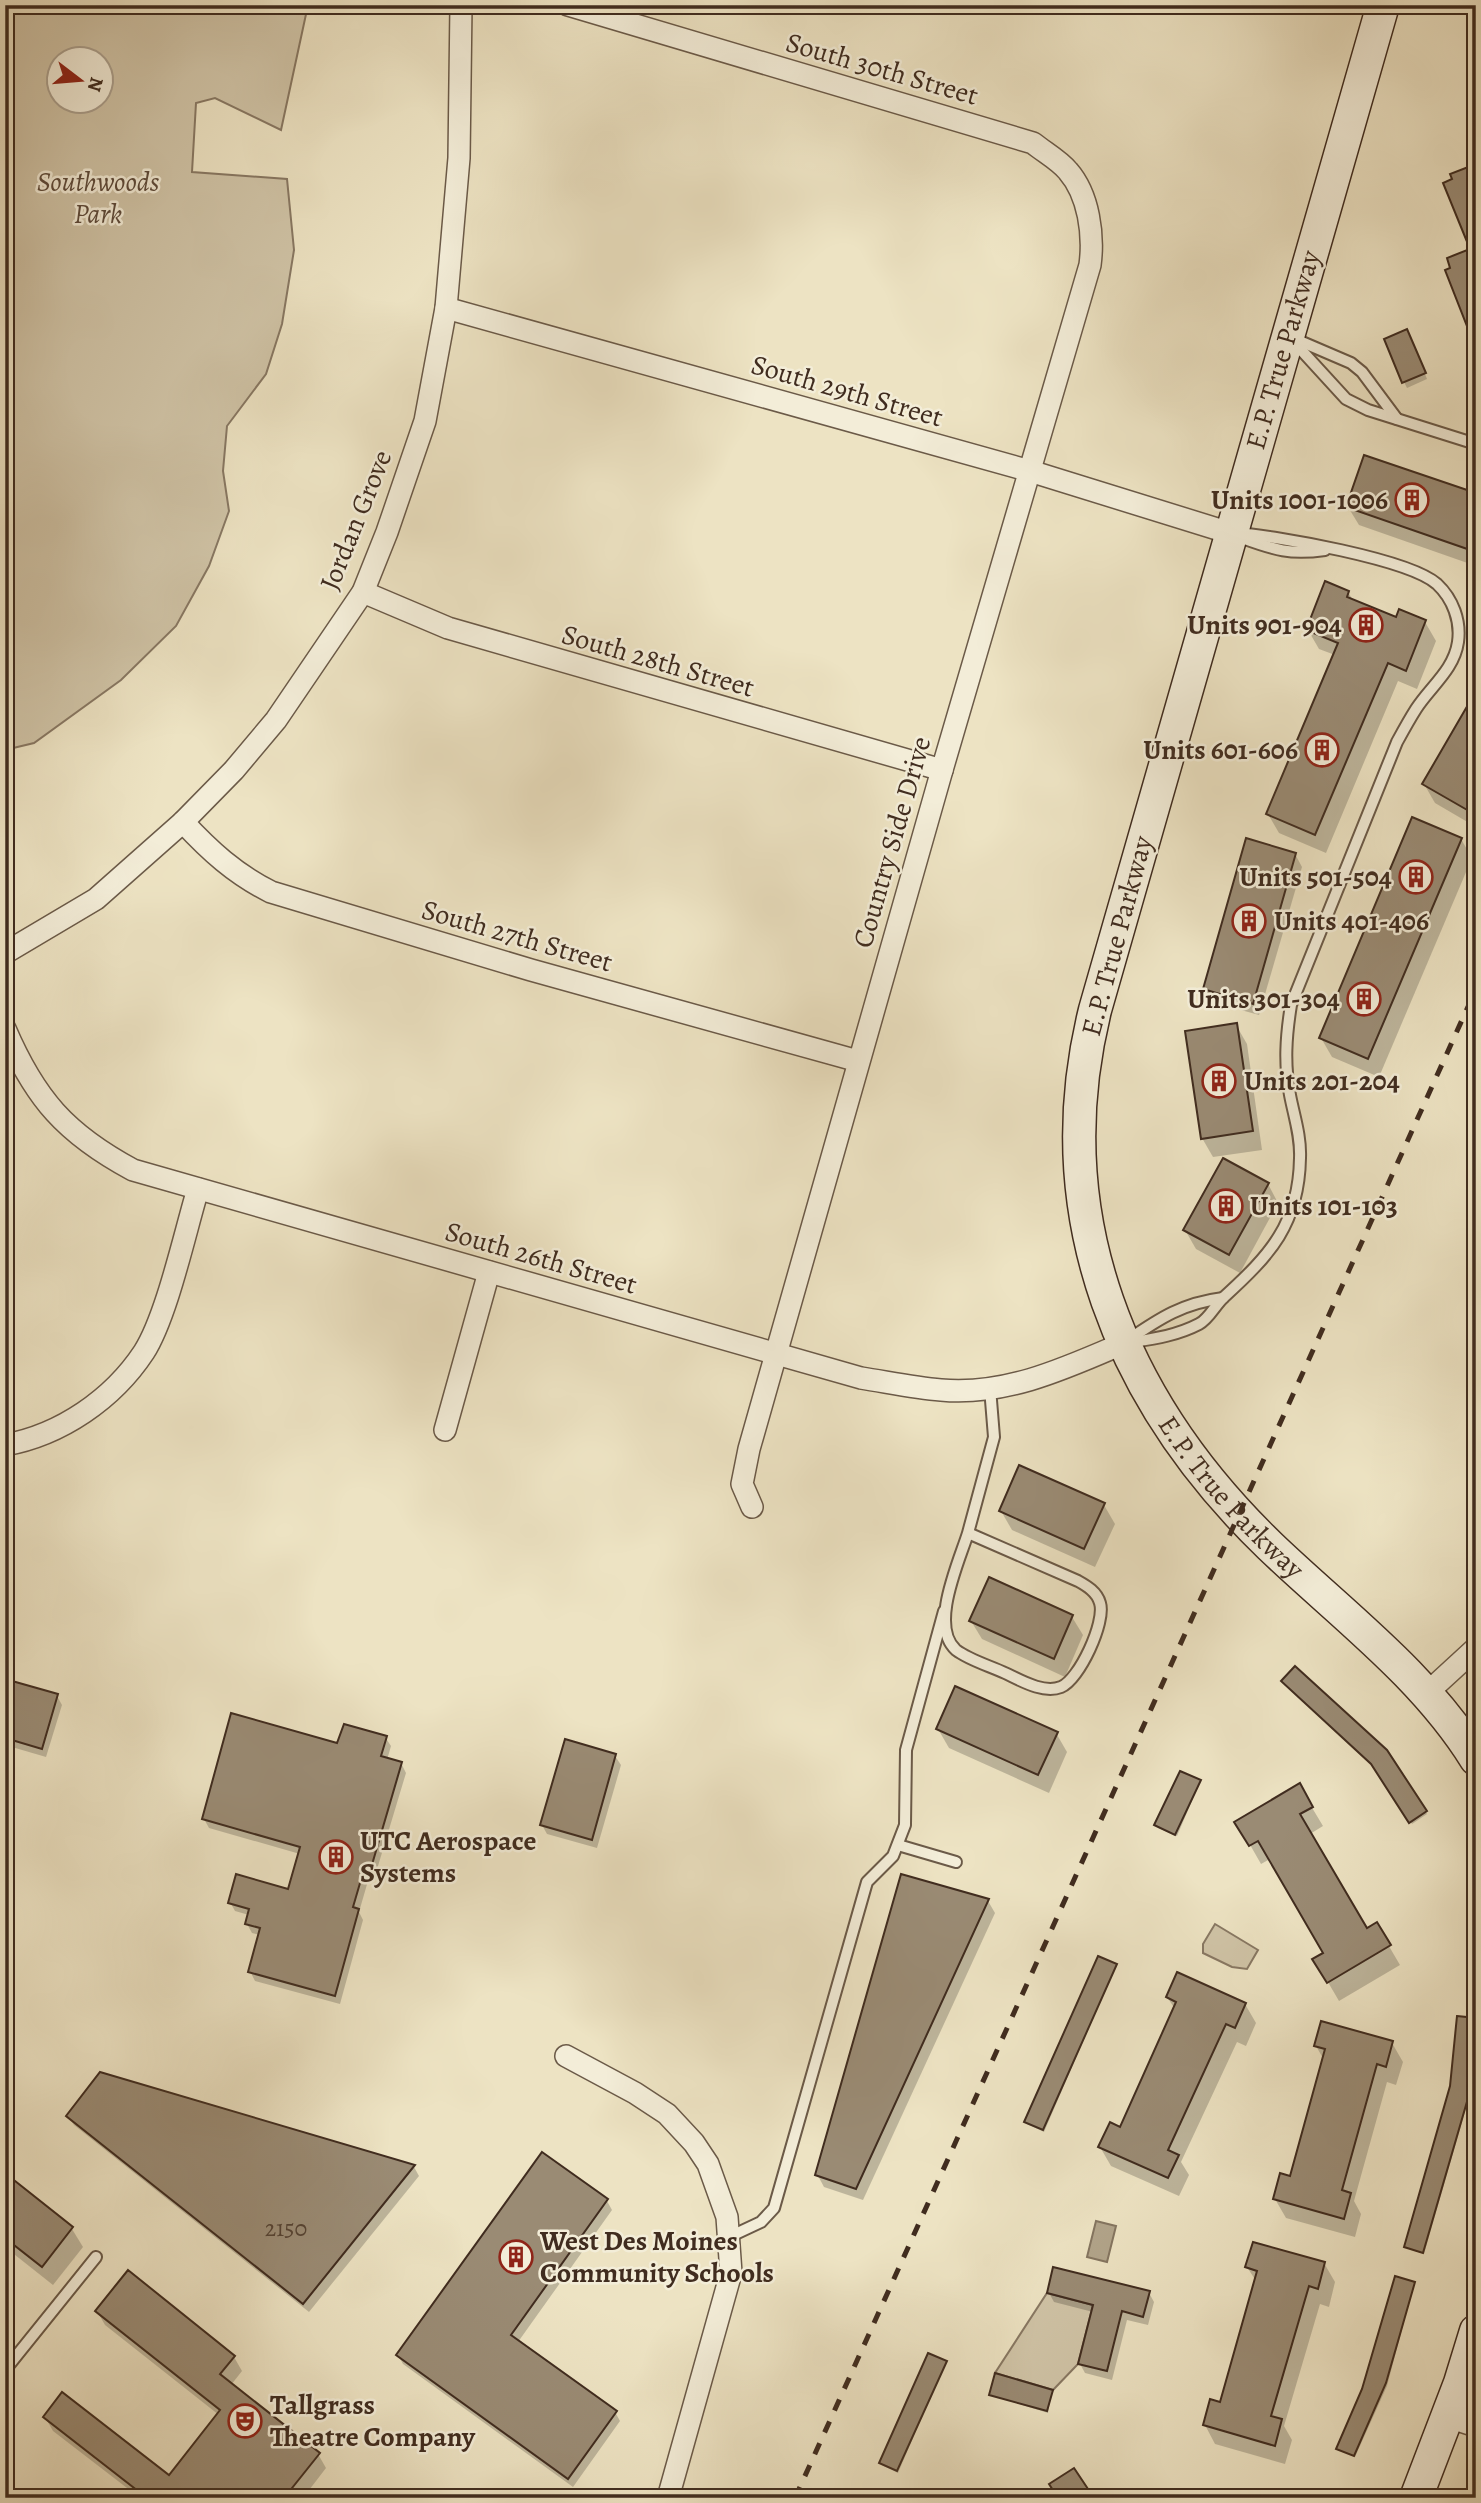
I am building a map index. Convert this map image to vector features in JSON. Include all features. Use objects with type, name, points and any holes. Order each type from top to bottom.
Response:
[{"type":"main road","name":"E.P. True Parkway","points":[[1383,5],[1095,1010],[1083,1066],[1078,1127],[1084,1218],[1110,1309],[1155,1405],[1207,1477],[1268,1544],[1427,1693],[1459,1732],[1476,1759]]},
{"type":"main road","points":[[1416,2498],[1462,2421],[1476,2331]]},
{"type":"street","name":"Jordan Grove","points":[[5,953],[96,899],[183,822],[234,770],[276,720],[363,592],[425,421],[446,308],[458,158],[461,5]]},
{"type":"street","name":"South 30th Street","points":[[568,5],[1033,143],[1069,171],[1080,193]]},
{"type":"street","name":"Country Side Drive","points":[[752,1507],[742,1484],[859,1061],[1090,265],[1093,238],[1080,193]]},
{"type":"street","name":"South 29th Street","points":[[446,308],[1030,471],[1230,533]]},
{"type":"street","name":"South 28th Street","points":[[363,592],[448,628],[942,771]]},
{"type":"street","name":"South 27th Street","points":[[183,822],[220,861],[243,878],[271,892],[544,974],[859,1061]]},
{"type":"street","name":"South 26th Street","points":[[5,1029],[34,1088],[65,1123],[94,1149],[132,1170],[861,1378],[944,1390],[990,1388],[1051,1374],[1124,1343]]},
{"type":"street","points":[[5,1445],[56,1430],[89,1410],[123,1377],[145,1350],[159,1317],[198,1189]]},
{"type":"street","points":[[445,1430],[489,1272]]},
{"type":"street","points":[[1427,1693],[1476,1648]]},
{"type":"street","points":[[566,2056],[667,2114],[694,2143],[708,2164],[727,2217],[731,2273],[668,2498]]},
{"type":"lane","points":[[1288,335],[1346,399],[1397,419],[1476,444]]},
{"type":"lane","points":[[1288,335],[1351,363],[1362,372],[1397,419]]},
{"type":"lane","points":[[1124,1343],[1170,1336],[1202,1323],[1223,1298],[1246,1280],[1278,1240],[1298,1186],[1300,1156],[1286,1067],[1286,1036],[1291,1005],[1300,976],[1397,742],[1416,709],[1452,662],[1458,644],[1456,611],[1436,583],[1413,571],[1331,550],[1296,554],[1279,551],[1230,533]]},
{"type":"lane","points":[[1124,1343],[1162,1317],[1195,1301],[1223,1298]]},
{"type":"lane","points":[[729,2237],[761,2222],[774,2208],[867,1882],[893,1856],[898,1844],[908,1809],[905,1766],[908,1741],[994,1437],[990,1388]]},
{"type":"lane","points":[[944,1611],[944,1629],[957,1650],[1033,1685],[1049,1689],[1070,1682],[1096,1633],[1100,1603],[1091,1589],[968,1533]]},
{"type":"lane","points":[[898,1844],[956,1862]]},
{"type":"lane","points":[[5,2370],[96,2257]]},
{"type":"green space","name":"Southwoods Park","points":[[5,5],[308,5],[281,130],[215,98],[196,103],[192,172],[287,179],[294,250],[282,324],[266,374],[227,426],[223,471],[229,511],[209,566],[176,626],[121,680],[34,743],[5,750]]},
{"type":"green space","points":[[1215,1924],[1258,1950],[1247,1969],[1232,1967],[1203,1953],[1203,1944]]},
{"type":"green space","points":[[1047,2293],[1093,2305],[1078,2364],[1053,2390],[995,2373]]},
{"type":"shaded area","points":[[1096,2221],[1116,2226],[1107,2262],[1087,2257]]},
{"type":"building","points":[[1476,164],[1474,344],[1445,270],[1450,268],[1447,258],[1470,249],[1443,183],[1452,179],[1450,174]]},
{"type":"building","points":[[1407,329],[1426,373],[1402,383],[1384,339]]},
{"type":"building","name":"Units 1001-1006","points":[[1364,455],[1476,493],[1476,552],[1346,507]]},
{"type":"building","points":[[1325,581],[1349,591],[1347,597],[1396,617],[1399,609],[1426,620],[1406,671],[1388,663],[1315,835],[1266,814],[1338,643],[1306,630]]},
{"type":"building","points":[[1476,691],[1476,800],[1469,811],[1422,784]]},
{"type":"building","points":[[1412,817],[1462,838],[1368,1059],[1319,1038]]},
{"type":"building","name":"Units 401-406","points":[[1246,838],[1296,853],[1253,1004],[1203,989]]},
{"type":"building","name":"Units 201-204","points":[[1237,1023],[1253,1131],[1201,1139],[1185,1031]]},
{"type":"building","name":"Units 101-103","points":[[1223,1158],[1269,1183],[1229,1255],[1183,1230]]},
{"type":"building","points":[[1019,1465],[1105,1503],[1084,1549],[999,1511]]},
{"type":"building","points":[[989,1577],[1073,1615],[1054,1659],[969,1621]]},
{"type":"building","points":[[1295,1666],[1387,1750],[1427,1811],[1409,1823],[1371,1764],[1281,1681]]},
{"type":"building","points":[[5,1679],[58,1694],[42,1749],[5,1738]]},
{"type":"building","points":[[955,1686],[1058,1732],[1038,1775],[936,1729]]},
{"type":"building","name":"UTC Aerospace Systems","points":[[231,1713],[337,1743],[344,1724],[387,1736],[381,1756],[402,1762],[371,1868],[365,1866],[353,1907],[359,1909],[335,1996],[248,1972],[260,1928],[245,1924],[249,1909],[228,1903],[236,1874],[288,1889],[300,1847],[202,1819]]},
{"type":"building","points":[[565,1739],[616,1754],[592,1840],[540,1825]]},
{"type":"building","points":[[1180,1771],[1201,1780],[1175,1835],[1154,1825]]},
{"type":"building","points":[[1300,1783],[1313,1807],[1300,1814],[1367,1928],[1377,1922],[1391,1945],[1327,1983],[1312,1959],[1323,1953],[1258,1841],[1249,1846],[1234,1822]]},
{"type":"building","points":[[901,1874],[989,1899],[856,2189],[815,2175]]},
{"type":"building","points":[[1098,1956],[1117,1964],[1043,2130],[1024,2122]]},
{"type":"building","points":[[1177,1972],[1246,2003],[1235,2028],[1226,2024],[1168,2150],[1179,2155],[1168,2178],[1098,2147],[1110,2122],[1120,2127],[1176,2002],[1166,1997]]},
{"type":"building","points":[[1457,2016],[1476,2018],[1473,2081],[1423,2253],[1404,2247],[1450,2086]]},
{"type":"building","points":[[1321,2021],[1393,2041],[1386,2067],[1377,2064],[1342,2190],[1351,2193],[1344,2219],[1273,2199],[1280,2173],[1290,2176],[1325,2049],[1314,2046]]},
{"type":"building","points":[[100,2072],[415,2165],[303,2304],[66,2116]]},
{"type":"building","name":"West Des Moines Community Schools","points":[[542,2152],[608,2199],[511,2335],[617,2411],[568,2479],[396,2355]]},
{"type":"building","points":[[5,2173],[73,2227],[42,2267],[5,2238]]},
{"type":"building","points":[[1253,2242],[1325,2262],[1318,2289],[1309,2286],[1271,2416],[1282,2419],[1275,2446],[1203,2425],[1210,2399],[1220,2402],[1257,2271],[1245,2267]]},
{"type":"building","points":[[1053,2267],[1150,2291],[1143,2317],[1122,2311],[1107,2371],[1078,2364],[1093,2305],[1047,2293]]},
{"type":"building","points":[[128,2270],[235,2356],[220,2374],[320,2453],[284,2498],[147,2498],[43,2417],[62,2392],[169,2475],[220,2410],[95,2311]]},
{"type":"building","points":[[1395,2276],[1415,2282],[1386,2383],[1354,2456],[1336,2449],[1362,2389]]},
{"type":"building","points":[[928,2353],[947,2361],[897,2471],[879,2463]]},
{"type":"building","points":[[995,2373],[1053,2390],[1047,2411],[989,2395]]},
{"type":"building","points":[[1074,2468],[1094,2498],[1058,2498],[1049,2484]]},
{"type":"railway","points":[[795,2498],[1476,989]]},
{"type":"place","name":"Units 1001-1006","points":[[1412,500]]},
{"type":"place","name":"Units 901-904","points":[[1366,625]]},
{"type":"place","name":"Units 601-606","points":[[1322,750]]},
{"type":"place","name":"Units 501-504","points":[[1416,877]]},
{"type":"place","name":"Units 401-406","points":[[1249,921]]},
{"type":"place","name":"Units 301-304","points":[[1364,999]]},
{"type":"place","name":"Units 201-204","points":[[1219,1081]]},
{"type":"place","name":"Units 101-103","points":[[1226,1206]]},
{"type":"place","name":"UTC Aerospace Systems","points":[[336,1857]]},
{"type":"place","name":"West Des Moines Community Schools","points":[[516,2257]]},
{"type":"place","name":"Tallgrass Theatre Company","points":[[245,2421]]}]
